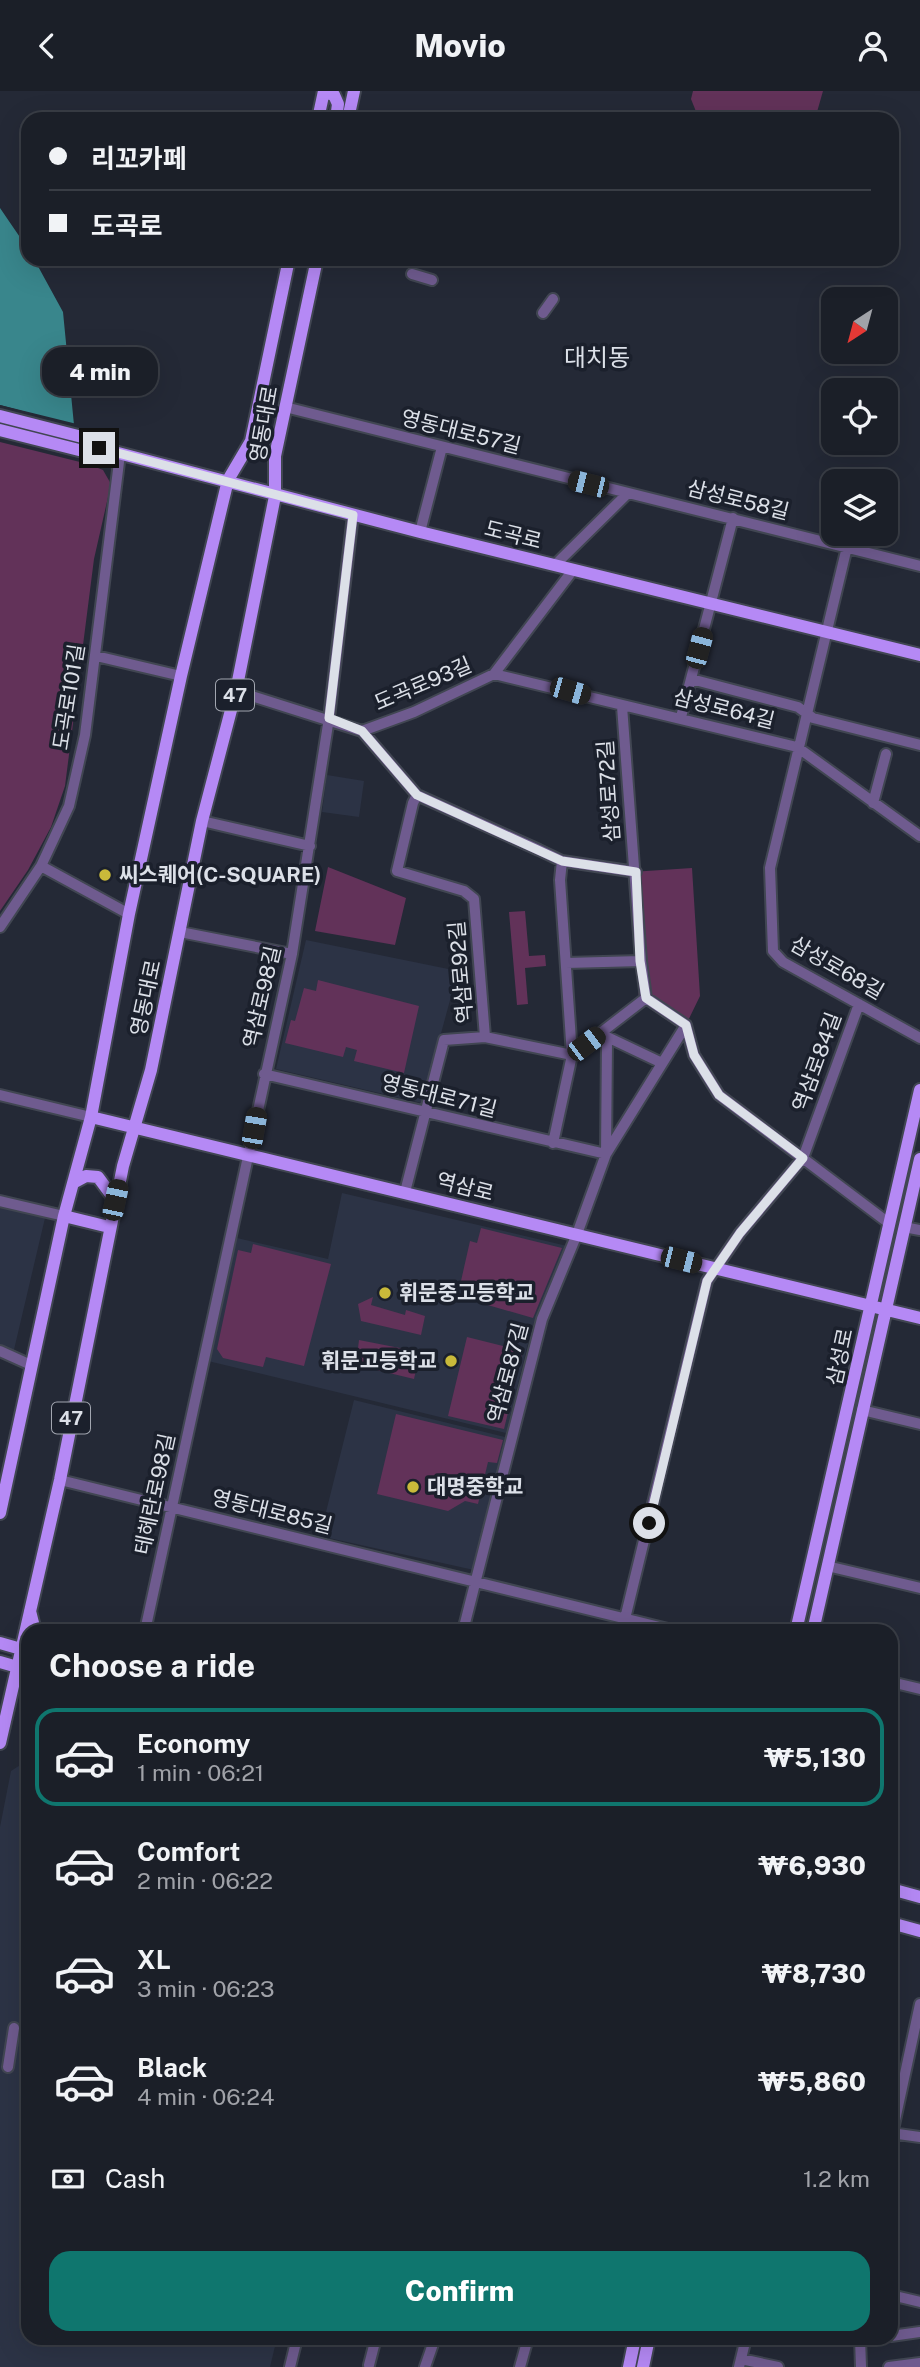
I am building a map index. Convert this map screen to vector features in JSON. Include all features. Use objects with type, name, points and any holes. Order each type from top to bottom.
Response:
[{"type":"main road","points":[[319,112],[323,91],[334,95],[338,104],[337,112]]},
{"type":"main road","points":[[350,112],[354,91]]},
{"type":"main road","name":"영동대로","points":[[0,1513],[5,1466],[31,1365],[64,1216],[91,1118],[129,914],[181,676],[228,480],[251,441],[288,266]]},
{"type":"main road","name":"영동대로","points":[[28,1624],[60,1480],[115,1200],[135,1129],[202,821],[236,691],[275,496],[275,456],[315,266]]},
{"type":"main road","name":"도곡로","points":[[0,416],[82,437],[99,448],[228,480],[275,496],[920,655]]},
{"type":"main road","name":"도곡로","points":[[0,430],[79,450],[99,448]]},
{"type":"main road","name":"삼성로","points":[[798,1624],[920,1090]]},
{"type":"main road","name":"역삼로","points":[[91,1118],[920,1318]]},
{"type":"main road","name":"삼성로","points":[[815,1624],[920,1159]]},
{"type":"main road","points":[[73,1184],[86,1176],[98,1177],[115,1200]]},
{"type":"main road","points":[[64,1216],[109,1227]]},
{"type":"main road","points":[[30,1607],[34,1624]]},
{"type":"main road","points":[[0,1643],[21,1649]]},
{"type":"main road","points":[[0,1662],[21,1667]]},
{"type":"main road","name":"영동대로","points":[[0,1743],[21,1675]]},
{"type":"main road","points":[[898,1891],[920,1897]]},
{"type":"main road","points":[[898,1925],[920,1931]]},
{"type":"main road","points":[[629,2367],[634,2345]]},
{"type":"main road","points":[[643,2367],[648,2345]]},
{"type":"street","points":[[412,274],[432,280]]},
{"type":"street","points":[[543,313],[553,299]]},
{"type":"street","name":"영동대로57길","points":[[285,407],[627,493]]},
{"type":"street","points":[[420,532],[442,447]]},
{"type":"street","name":"도곡로101길","points":[[0,927],[41,866],[69,806],[85,735],[120,454]]},
{"type":"street","points":[[555,565],[627,493]]},
{"type":"street","name":"삼성로58길","points":[[627,493],[920,566]]},
{"type":"street","name":"역삼로98길","points":[[202,1365],[292,954],[329,718],[353,515]]},
{"type":"street","points":[[681,717],[733,518]]},
{"type":"street","points":[[797,747],[847,547]]},
{"type":"street","name":"도곡로93길","points":[[362,731],[414,712],[494,674],[573,570]]},
{"type":"street","points":[[96,656],[181,676]]},
{"type":"street","name":"삼성로64길","points":[[494,674],[797,747],[920,835]]},
{"type":"street","points":[[691,679],[798,707],[813,718],[920,745]]},
{"type":"street","points":[[236,691],[329,718],[362,731],[417,795],[562,861],[636,872]]},
{"type":"street","name":"삼성로72길","points":[[622,706],[630,827],[636,872],[640,961],[646,998]]},
{"type":"street","name":"삼성로68길","points":[[797,747],[770,868],[776,957],[920,1038]]},
{"type":"street","points":[[873,803],[886,754]]},
{"type":"street","name":"역삼로92길","points":[[417,795],[412,803],[397,871],[464,891],[474,899],[485,1037]]},
{"type":"street","points":[[202,821],[310,846]]},
{"type":"street","points":[[553,1143],[572,1055],[560,880],[562,861]]},
{"type":"street","points":[[41,866],[129,914]]},
{"type":"street","points":[[180,932],[292,954]]},
{"type":"street","points":[[566,963],[640,961]]},
{"type":"street","points":[[572,1055],[646,998],[686,1025],[694,1055],[719,1095],[890,1224]]},
{"type":"street","name":"역삼로84길","points":[[624,1624],[707,1281],[740,1233],[803,1158],[859,1004]]},
{"type":"street","points":[[606,1154],[686,1025]]},
{"type":"street","points":[[600,1034],[662,1063]]},
{"type":"street","points":[[600,1034],[607,1041],[606,1154]]},
{"type":"street","name":"역삼로92길","points":[[405,1192],[444,1040],[485,1037],[572,1055]]},
{"type":"street","name":"영동대로71길","points":[[264,1074],[606,1154]]},
{"type":"street","name":"역삼로","points":[[0,1095],[91,1118]]},
{"type":"street","name":"역삼로87길","points":[[465,1624],[538,1330],[606,1154]]},
{"type":"street","points":[[0,1201],[64,1216]]},
{"type":"street","points":[[904,1227],[920,1230]]},
{"type":"street","points":[[0,1351],[31,1365]]},
{"type":"street","name":"테헤란로98길","points":[[147,1624],[202,1365]]},
{"type":"street","points":[[862,1410],[920,1423]]},
{"type":"street","name":"영동대로85길","points":[[60,1480],[649,1624]]},
{"type":"street","points":[[827,1566],[920,1588]]},
{"type":"street","points":[[898,1684],[920,1689]]},
{"type":"street","points":[[898,2103],[920,2004]]},
{"type":"street","points":[[8,2067],[14,2028]]},
{"type":"street","points":[[898,2135],[920,2137]]},
{"type":"street","points":[[898,2297],[920,2302]]},
{"type":"street","points":[[898,2335],[920,2332]]},
{"type":"street","points":[[290,2367],[295,2345]]},
{"type":"street","points":[[369,2365],[374,2345]]},
{"type":"street","points":[[425,2367],[433,2345]]},
{"type":"street","points":[[520,2367],[526,2345]]},
{"type":"street","points":[[744,2345],[740,2363],[778,2367]]},
{"type":"street","points":[[860,2345],[861,2367]]},
{"type":"street","points":[[889,2367],[920,2363]]},
{"type":"shaded area","points":[[693,91],[823,91],[817,112],[696,112],[691,99]]},
{"type":"shaded area","points":[[0,208],[21,239],[21,266],[38,266],[63,312],[74,425],[0,405]]},
{"type":"shaded area","points":[[0,442],[88,464],[103,470],[111,484],[94,559],[65,786],[51,827],[28,870],[0,911]]},
{"type":"shaded area","points":[[327,775],[364,781],[359,817],[322,812]]},
{"type":"shaded area","points":[[328,867],[406,898],[395,945],[315,931]]},
{"type":"shaded area","points":[[692,868],[700,996],[683,1031],[639,1001],[631,872]]},
{"type":"shaded area","points":[[525,911],[529,956],[545,955],[546,966],[525,968],[528,1004],[517,1005],[509,912]]},
{"type":"shaded area","points":[[306,940],[458,971],[422,1103],[276,1069]]},
{"type":"shaded area","points":[[318,980],[419,1006],[404,1073],[354,1061],[357,1050],[346,1047],[343,1057],[285,1043],[291,1020],[295,1021],[304,988],[316,991]]},
{"type":"shaded area","name":"휘문중고등학교","points":[[342,1193],[567,1246],[532,1327],[506,1433],[208,1361],[237,1238],[328,1259]]},
{"type":"shaded area","points":[[0,1207],[45,1218],[13,1354],[0,1347]]},
{"type":"shaded area","points":[[481,1228],[562,1248],[533,1318],[467,1299],[461,1281],[470,1241],[477,1243]]},
{"type":"shaded area","points":[[253,1244],[331,1264],[304,1366],[266,1357],[263,1367],[223,1358],[217,1349],[238,1250],[251,1253]]},
{"type":"shaded area","points":[[373,1297],[371,1305],[405,1315],[406,1310],[425,1316],[421,1335],[361,1321],[358,1304]]},
{"type":"shaded area","points":[[467,1337],[523,1351],[504,1429],[448,1416]]},
{"type":"shaded area","points":[[359,1340],[420,1352],[414,1379],[356,1365]]},
{"type":"shaded area","name":"대명중학교","points":[[354,1400],[505,1437],[474,1570],[320,1536]]},
{"type":"shaded area","points":[[396,1414],[503,1440],[497,1463],[488,1462],[478,1504],[465,1501],[448,1511],[377,1494]]},
{"type":"shaded area","points":[[21,1765],[21,2345],[275,2345],[270,2367],[0,2367],[0,1827],[11,1771]]},
{"type":"pier","points":[[0,405],[77,426],[73,428],[0,409]]},
{"type":"place","name":"씨스퀘어(C-SQUARE)","points":[[105,875]]},
{"type":"place","name":"휘문중고등학교","points":[[385,1293]]},
{"type":"place","name":"휘문고등학교","points":[[451,1361]]},
{"type":"place","name":"대명중학교","points":[[413,1487]]},
{"type":"district","name":"대치동","points":[[597,358]]},
{"type":"route","points":[[99,448],[353,515],[329,718],[362,731],[409,789],[417,795],[562,861],[575,860],[636,872],[640,961],[646,998],[686,1025],[694,1055],[719,1095],[803,1158],[740,1233],[707,1281],[649,1523]]}]
